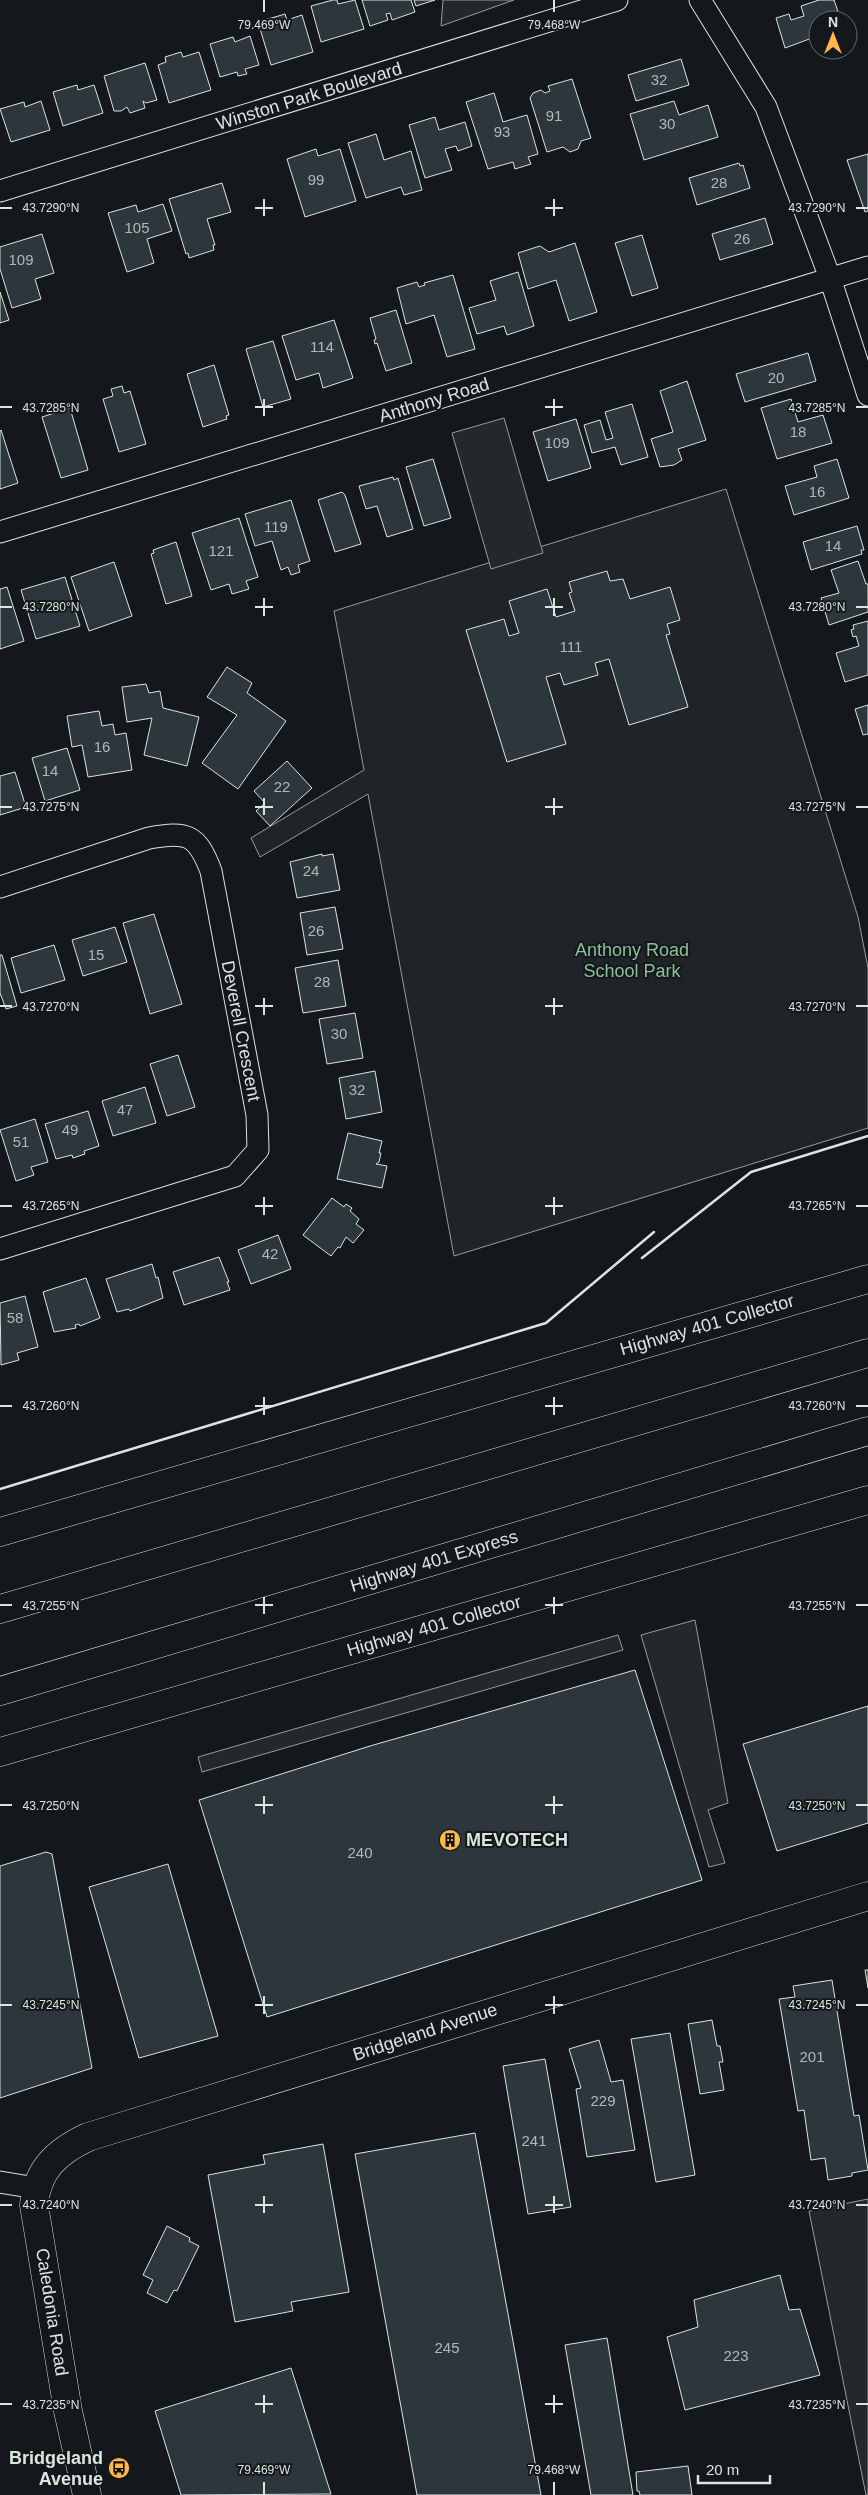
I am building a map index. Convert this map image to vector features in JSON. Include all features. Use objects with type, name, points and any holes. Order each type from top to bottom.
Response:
[{"type":"main road","name":"Highway 401 Collector","points":[[0,1532],[868,1279]]},
{"type":"main road","points":[[0,1609],[868,1354]]},
{"type":"main road","name":"Highway 401 Express","points":[[0,1691],[868,1432]]},
{"type":"main road","name":"Highway 401 Collector","points":[[0,1752],[868,1500]]},
{"type":"main road","name":"Bridgeland Avenue","points":[[36,2188],[48,2165],[63,2152],[88,2137],[868,1896]]},
{"type":"main road","name":"Caledonia Road","points":[[36,2188],[34,2205],[63,2383],[87,2495]]},
{"type":"street","name":"Winston Park Boulevard","points":[[0,191],[618,0]]},
{"type":"street","points":[[700,0],[766,107],[830,278],[868,395]]},
{"type":"street","name":"Anthony Road","points":[[0,532],[868,267]]},
{"type":"street","name":"Deverell Crescent","points":[[0,887],[149,838],[172,834],[185,836],[202,848],[211,871],[257,1115],[258,1150],[235,1176],[0,1249]]},
{"type":"street","points":[[0,2182],[36,2188]]},
{"type":"green space","name":"Anthony Road School Park","points":[[726,489],[858,917],[868,968],[868,1128],[454,1256],[368,794],[260,857],[251,838],[364,770],[334,611]]},
{"type":"shaded area","points":[[443,0],[514,0],[441,26]]},
{"type":"shaded area","points":[[504,418],[543,553],[491,569],[452,433]]},
{"type":"shaded area","points":[[695,1620],[728,1803],[708,1810],[725,1863],[709,1867],[641,1635]]},
{"type":"shaded area","points":[[618,1635],[623,1650],[202,1772],[198,1757]]},
{"type":"shaded area","points":[[868,2199],[868,2495],[866,2495],[809,2211]]},
{"type":"building","points":[[337,0],[338,4],[355,0],[364,29],[321,42],[311,6]]},
{"type":"building","points":[[362,0],[411,0],[415,12],[392,20],[390,13],[386,14],[388,20],[370,26]]},
{"type":"building","points":[[414,0],[435,0],[416,6]]},
{"type":"building","points":[[819,0],[834,0],[838,10],[808,10],[808,39],[785,48],[776,18],[789,14],[791,20],[804,16],[801,6]]},
{"type":"building","points":[[285,14],[287,20],[302,15],[313,52],[271,65],[258,22]]},
{"type":"building","points":[[250,36],[259,65],[245,69],[247,74],[238,76],[237,72],[220,77],[210,44],[233,37],[235,42]]},
{"type":"building","points":[[181,52],[183,57],[199,52],[211,90],[169,103],[158,65],[166,62],[165,57]]},
{"type":"building","points":[[681,59],[689,85],[636,101],[628,75]]},
{"type":"building","points":[[145,63],[157,100],[146,103],[143,101],[145,108],[130,113],[127,107],[121,111],[114,111],[104,76]]},
{"type":"building","points":[[572,79],[591,138],[581,141],[578,149],[570,152],[563,147],[547,152],[530,98],[533,93],[541,90],[545,93],[550,91],[548,86]]},
{"type":"building","points":[[77,85],[78,90],[94,85],[103,113],[63,126],[53,92]]},
{"type":"building","points":[[494,93],[503,122],[527,115],[538,154],[528,157],[531,164],[515,169],[513,162],[488,169],[466,102]]},
{"type":"building","points":[[41,101],[50,130],[11,142],[0,109],[24,102],[25,107]]},
{"type":"building","points":[[674,101],[679,115],[708,105],[718,137],[644,160],[630,114]]},
{"type":"building","points":[[435,117],[439,130],[465,122],[472,146],[458,151],[456,146],[445,149],[452,170],[425,178],[409,125]]},
{"type":"building","points":[[376,134],[384,160],[411,151],[422,190],[404,195],[401,187],[366,198],[348,143]]},
{"type":"building","points":[[316,149],[318,156],[340,149],[356,201],[305,217],[287,159]]},
{"type":"building","points":[[868,154],[868,211],[865,212],[847,160]]},
{"type":"building","points":[[739,163],[740,166],[743,165],[750,188],[697,205],[689,178]]},
{"type":"building","points":[[222,183],[231,212],[207,219],[215,245],[213,245],[214,250],[189,258],[188,253],[186,254],[169,199]]},
{"type":"building","points":[[163,204],[172,231],[147,239],[154,263],[127,272],[108,213],[136,205],[138,212]]},
{"type":"building","points":[[765,218],[773,244],[720,260],[712,234]]},
{"type":"building","points":[[42,234],[54,273],[35,279],[41,299],[12,308],[0,269],[0,247]]},
{"type":"building","points":[[642,235],[658,288],[632,296],[615,243]]},
{"type":"building","points":[[575,243],[597,312],[569,321],[556,280],[528,289],[518,253],[540,246],[549,252]]},
{"type":"building","points":[[518,272],[534,326],[507,335],[504,326],[477,334],[469,308],[496,300],[490,281]]},
{"type":"building","points":[[453,275],[475,349],[447,357],[434,315],[406,324],[397,288],[417,282],[419,287],[425,285],[424,283]]},
{"type":"building","points":[[0,292],[9,320],[0,323]]},
{"type":"building","points":[[396,310],[412,363],[386,371],[377,343],[375,344],[374,340],[376,339],[370,318]]},
{"type":"building","points":[[334,320],[353,378],[323,388],[319,373],[296,380],[282,336]]},
{"type":"building","points":[[273,341],[291,399],[263,407],[246,349]]},
{"type":"building","points":[[808,353],[816,381],[745,402],[736,374]]},
{"type":"building","points":[[214,365],[229,415],[226,416],[227,419],[203,427],[187,374]]},
{"type":"building","points":[[687,381],[706,440],[678,449],[682,460],[674,465],[660,467],[651,439],[673,432],[660,391]]},
{"type":"building","points":[[122,386],[124,393],[130,391],[146,444],[119,452],[103,399],[113,396],[111,389]]},
{"type":"building","points":[[791,399],[798,422],[823,415],[832,443],[777,459],[761,408]]},
{"type":"building","points":[[632,404],[648,457],[621,465],[615,447],[592,453],[584,425],[600,420],[606,440],[613,438],[605,412]]},
{"type":"building","points":[[70,408],[88,470],[61,478],[42,417]]},
{"type":"building","points":[[576,419],[591,468],[548,481],[533,432]]},
{"type":"building","points":[[0,431],[18,483],[0,489]]},
{"type":"building","points":[[433,459],[451,518],[424,526],[406,467]]},
{"type":"building","points":[[837,459],[849,498],[794,515],[785,486],[817,477],[814,466]]},
{"type":"building","points":[[393,477],[394,480],[398,478],[413,529],[387,537],[377,506],[366,509],[359,486]]},
{"type":"building","points":[[342,492],[345,495],[361,544],[335,552],[318,500]]},
{"type":"building","points":[[291,500],[310,561],[298,565],[300,572],[291,575],[288,567],[281,570],[272,541],[255,546],[245,514]]},
{"type":"building","points":[[239,518],[258,577],[246,581],[249,589],[232,594],[229,584],[211,590],[192,533]]},
{"type":"building","points":[[857,526],[864,550],[861,550],[862,554],[811,570],[803,542]]},
{"type":"building","points":[[176,542],[192,596],[166,604],[151,554],[154,553],[153,550]]},
{"type":"building","points":[[858,561],[866,584],[868,584],[868,612],[829,625],[821,598],[839,593],[831,570]]},
{"type":"building","points":[[114,562],[132,616],[89,631],[71,577]]},
{"type":"building","points":[[607,571],[610,581],[623,579],[630,599],[670,587],[680,620],[667,624],[670,634],[666,635],[688,707],[629,725],[609,659],[595,663],[598,675],[564,685],[560,673],[546,677],[566,744],[507,762],[466,630],[504,619],[509,636],[519,633],[509,601],[547,589],[556,617],[575,611],[569,593],[572,592],[569,582]]},
{"type":"building","points":[[65,577],[80,626],[36,639],[21,590]]},
{"type":"building","points":[[7,587],[24,641],[0,649],[0,589]]},
{"type":"building","points":[[868,621],[868,675],[845,682],[836,653],[859,646],[856,636],[853,637],[851,630],[854,629],[853,625]]},
{"type":"building","points":[[227,667],[252,683],[247,693],[286,721],[238,789],[202,763],[237,715],[207,697]]},
{"type":"building","points":[[146,684],[149,693],[160,691],[163,708],[199,717],[187,766],[144,755],[152,718],[127,722],[122,687]]},
{"type":"building","points":[[868,705],[868,734],[863,735],[855,709]]},
{"type":"building","points":[[99,711],[102,726],[113,724],[115,735],[126,733],[132,770],[88,777],[82,745],[72,747],[67,716]]},
{"type":"building","points":[[67,748],[80,790],[45,801],[32,758]]},
{"type":"building","points":[[287,761],[312,788],[270,826],[256,811],[265,803],[254,791]]},
{"type":"building","points":[[15,772],[26,807],[0,815],[0,776]]},
{"type":"building","points":[[322,854],[322,856],[333,854],[340,890],[297,898],[290,862]]},
{"type":"building","points":[[335,907],[343,949],[307,955],[300,913]]},
{"type":"building","points":[[154,914],[182,1004],[150,1014],[123,923]]},
{"type":"building","points":[[115,927],[127,962],[83,976],[72,940]]},
{"type":"building","points":[[54,945],[65,980],[21,993],[11,958]]},
{"type":"building","points":[[0,955],[2,955],[17,1006],[6,1009],[0,993]]},
{"type":"building","points":[[338,960],[346,1006],[303,1013],[295,968]]},
{"type":"building","points":[[355,1013],[363,1058],[327,1064],[319,1019]]},
{"type":"building","points":[[178,1055],[195,1107],[167,1116],[150,1064]]},
{"type":"building","points":[[375,1071],[382,1112],[346,1119],[339,1078]]},
{"type":"building","points":[[145,1087],[156,1123],[113,1136],[102,1101]]},
{"type":"building","points":[[88,1111],[99,1146],[84,1151],[85,1154],[73,1158],[72,1155],[56,1159],[45,1124]]},
{"type":"building","points":[[35,1119],[48,1162],[31,1167],[34,1175],[16,1181],[0,1130]]},
{"type":"building","points":[[348,1133],[382,1141],[379,1162],[376,1164],[387,1166],[382,1188],[337,1179]]},
{"type":"building","points":[[332,1198],[344,1207],[346,1204],[352,1208],[350,1211],[359,1219],[356,1224],[364,1230],[353,1243],[346,1237],[340,1248],[338,1247],[331,1256],[303,1235]]},
{"type":"building","points":[[278,1235],[291,1269],[251,1284],[238,1250]]},
{"type":"building","points":[[219,1257],[229,1282],[227,1282],[230,1290],[184,1305],[173,1272]]},
{"type":"building","points":[[152,1264],[156,1278],[158,1277],[163,1298],[130,1311],[129,1309],[117,1312],[106,1279]]},
{"type":"building","points":[[86,1278],[100,1318],[80,1326],[79,1324],[75,1325],[76,1328],[54,1332],[43,1292]]},
{"type":"building","points":[[25,1296],[38,1347],[17,1353],[19,1360],[1,1365],[0,1303]]},
{"type":"building","name":"MEVOTECH","points":[[635,1670],[702,1880],[267,2017],[199,1800],[370,1746]]},
{"type":"building","points":[[868,1706],[868,1823],[777,1851],[743,1744]]},
{"type":"building","points":[[46,1852],[52,1854],[92,2068],[0,2098],[0,1866]]},
{"type":"building","points":[[168,1864],[218,2036],[139,2058],[89,1887]]},
{"type":"building","points":[[865,1970],[868,1970],[868,1988]]},
{"type":"building","points":[[832,1980],[854,2116],[859,2115],[868,2170],[852,2173],[852,2176],[828,2180],[825,2158],[811,2160],[804,2110],[798,2111],[779,1999],[795,1997],[793,1986]]},
{"type":"building","points":[[712,2020],[717,2046],[720,2046],[723,2062],[719,2062],[724,2090],[700,2094],[688,2024]]},
{"type":"building","points":[[670,2033],[695,2175],[656,2182],[631,2039]]},
{"type":"building","points":[[599,2040],[611,2082],[623,2080],[635,2150],[587,2157],[576,2089],[581,2088],[569,2049]]},
{"type":"building","points":[[545,2059],[571,2207],[528,2214],[503,2066]]},
{"type":"building","points":[[475,2133],[541,2495],[417,2495],[355,2154]]},
{"type":"building","points":[[323,2144],[349,2292],[291,2302],[293,2311],[235,2322],[208,2175],[265,2164],[263,2155]]},
{"type":"building","points":[[167,2226],[190,2238],[189,2241],[199,2246],[177,2291],[174,2290],[167,2303],[147,2293],[153,2280],[143,2275]]},
{"type":"building","points":[[780,2275],[789,2310],[800,2309],[820,2375],[685,2410],[667,2337],[698,2327],[694,2300]]},
{"type":"building","points":[[607,2338],[633,2495],[591,2495],[565,2345]]},
{"type":"building","points":[[291,2368],[331,2494],[181,2495],[155,2411]]},
{"type":"building","points":[[688,2466],[692,2495],[640,2495],[639,2491],[637,2491],[636,2472]]},
{"type":"wall","points":[[642,1258],[751,1172],[868,1136]]},
{"type":"wall","points":[[0,1489],[546,1323],[654,1232]]},
{"type":"place","name":"MEVOTECH","points":[[450,1840]]},
{"type":"place","name":"Bridgeland Avenue","points":[[119,2468]]}]
